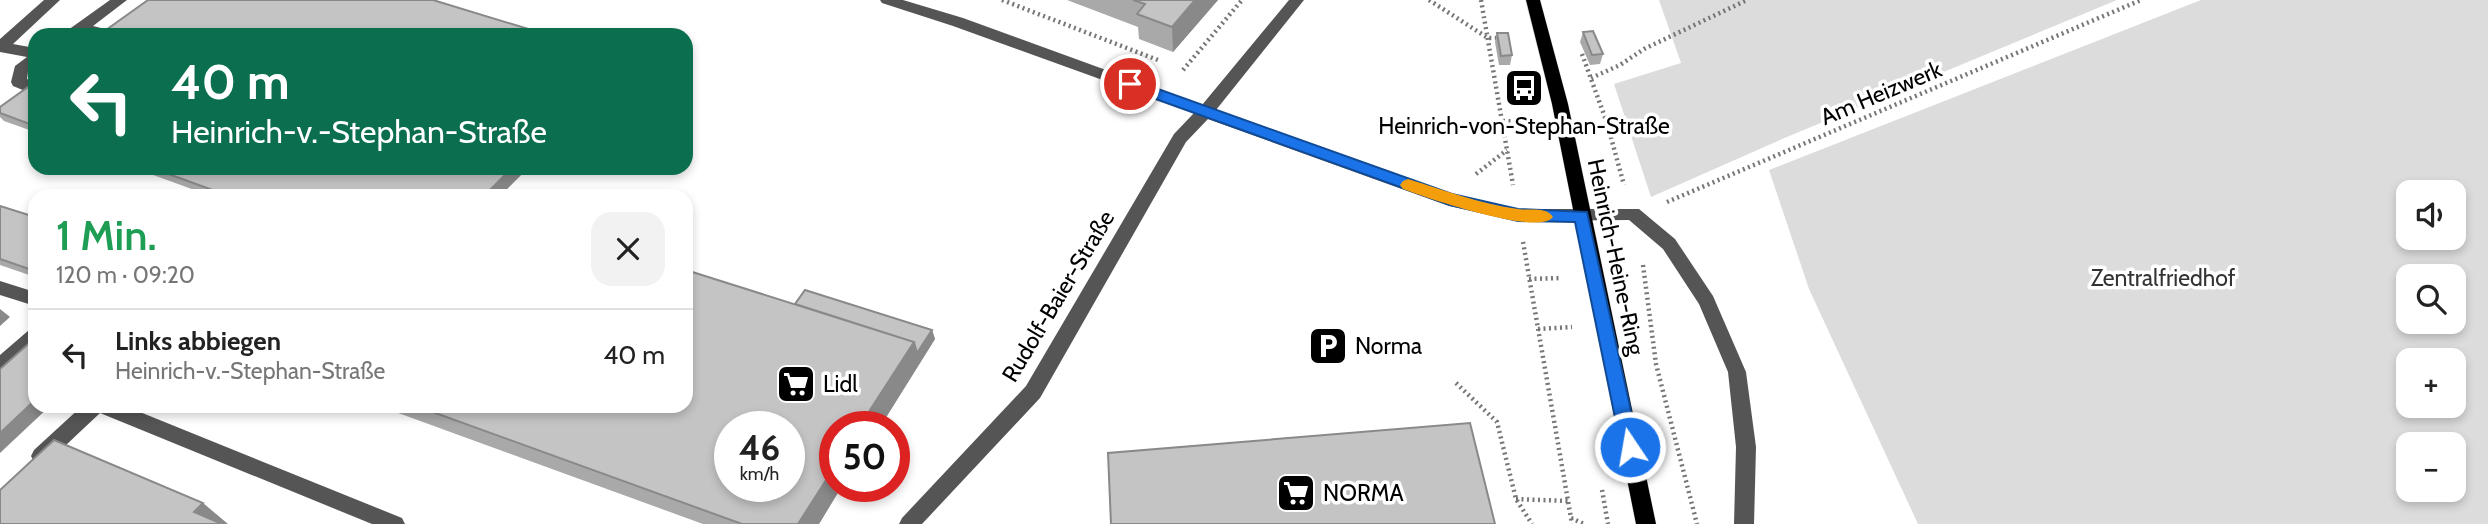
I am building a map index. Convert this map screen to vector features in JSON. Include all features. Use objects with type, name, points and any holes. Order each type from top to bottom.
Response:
[{"type":"main road","name":"Heinrich-Heine-Ring","points":[[1533,0],[1560,104],[1646,524]]},
{"type":"street","points":[[0,47],[53,0]]},
{"type":"street","points":[[79,28],[120,0]]},
{"type":"street","points":[[887,0],[958,22],[1450,200],[1518,215],[1633,214],[1669,244],[1707,301],[1737,372],[1746,447],[1744,524]]},
{"type":"street","points":[[1204,111],[1229,86],[1297,0]]},
{"type":"street","points":[[0,47],[28,52]]},
{"type":"street","points":[[28,65],[20,71],[19,82],[28,86]]},
{"type":"street","name":"Rudolf-Baier-Straße","points":[[909,524],[1033,392],[1180,138],[1204,111]]},
{"type":"street","points":[[0,288],[28,297]]},
{"type":"street","points":[[0,366],[28,340]]},
{"type":"street","points":[[29,468],[88,413]]},
{"type":"street","points":[[121,413],[395,524]]},
{"type":"path","points":[[1183,70],[1242,0]]},
{"type":"path","points":[[1429,0],[1488,38],[1501,38]]},
{"type":"path","points":[[1481,0],[1571,521],[1584,524]]},
{"type":"path","points":[[1591,78],[1620,65],[1644,49],[1747,0]]},
{"type":"path","name":"Am Heizwerk","points":[[1633,214],[1673,200],[2141,0]]},
{"type":"path","points":[[1582,52],[1633,214],[1642,252],[1646,307],[1665,412],[1697,524]]},
{"type":"path","points":[[1503,121],[1531,122]]},
{"type":"path","points":[[1468,178],[1486,168],[1507,149]]},
{"type":"path","points":[[1529,279],[1561,278]]},
{"type":"path","points":[[1538,329],[1572,327]]},
{"type":"path","points":[[1456,383],[1497,422],[1516,499],[1532,524]]},
{"type":"path","points":[[1516,499],[1568,501]]},
{"type":"green space","points":[[1659,0],[2117,0],[1782,139],[1651,197],[1614,84],[1681,63]]},
{"type":"green space","name":"Zentralfriedhof","points":[[2201,0],[2488,0],[2488,524],[1918,524],[1809,289],[1769,170]]},
{"type":"building","points":[[148,0],[433,0],[525,28],[109,28]]},
{"type":"building","points":[[1133,0],[1195,0],[1172,27],[1137,14],[1145,4]]},
{"type":"building","points":[[1593,31],[1603,54],[1592,55],[1583,32]]},
{"type":"building","points":[[1497,33],[1508,33],[1512,55],[1501,56]]},
{"type":"building","points":[[28,87],[28,123],[0,113],[0,107]]},
{"type":"building","points":[[171,175],[505,175],[491,189],[210,189]]},
{"type":"building","points":[[0,206],[28,215],[28,269],[0,259]]},
{"type":"building","name":"Lidl","points":[[693,272],[914,342],[869,411],[819,411],[819,491],[798,524],[742,524],[435,413],[693,413]]},
{"type":"building","points":[[805,290],[932,330],[917,353],[914,342],[795,304]]},
{"type":"building","points":[[28,344],[28,407],[0,433],[0,369]]},
{"type":"building","name":"NORMA","points":[[1470,423],[1495,524],[1111,524],[1108,453]]},
{"type":"building","points":[[54,440],[203,503],[194,512],[222,524],[0,524],[0,490]]},
{"type":"slow traffic","points":[[1408,185],[1450,200],[1518,215],[1546,217]]},
{"type":"place","name":"Heinrich-von-Stephan-Straße","points":[[1524,88]]},
{"type":"place","name":"Norma","points":[[1328,346]]},
{"type":"place","name":"Lidl","points":[[796,384]]},
{"type":"place","name":"NORMA","points":[[1296,493]]},
{"type":"route","points":[[1130,84],[1450,200],[1518,215],[1582,216],[1630,447]]}]
